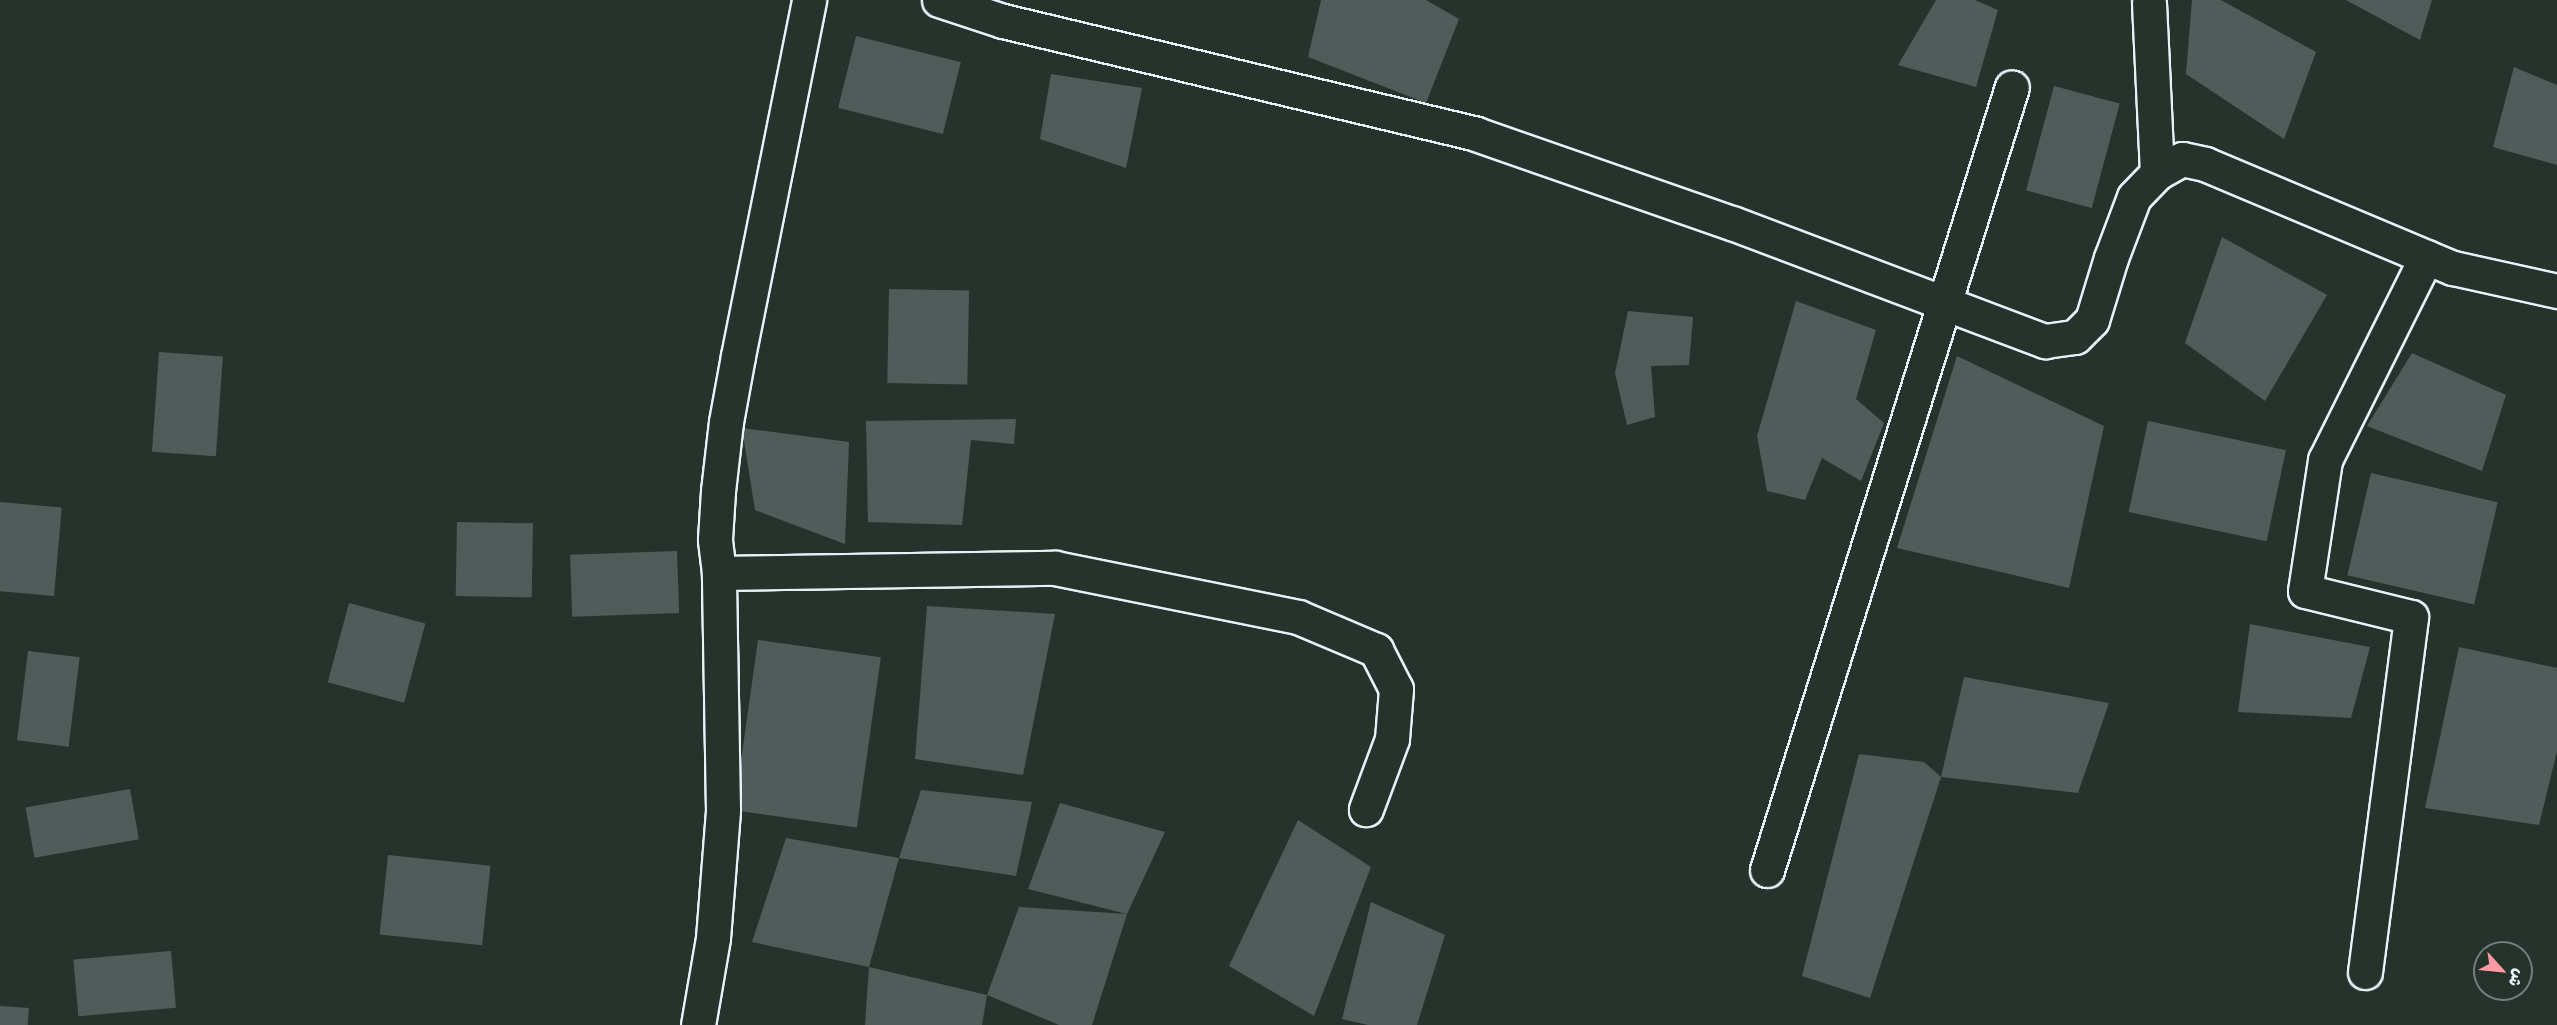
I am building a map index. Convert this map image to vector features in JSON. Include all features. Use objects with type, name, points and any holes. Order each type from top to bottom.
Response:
[{"type":"street","points":[[698,1025],[713,938],[723,810],[719,573],[715,540],[726,422],[777,149],[809,0]]},
{"type":"street","points":[[939,0],[1003,21],[1476,134],[1732,223],[2045,341],[2075,337],[2092,320],[2111,258],[2134,197],[2157,173],[2182,159],[2205,164],[2269,194],[2453,268],[2557,291]]},
{"type":"street","points":[[2149,3],[2157,173]]},
{"type":"street","points":[[1767,870],[2012,87]]},
{"type":"street","points":[[2365,972],[2411,617],[2305,591],[2325,460],[2426,257]]},
{"type":"street","points":[[719,573],[1055,568],[1298,617],[1376,650],[1396,689],[1392,740],[1366,809]]},
{"type":"building","points":[[1321,0],[1426,0],[1459,19],[1426,103],[1308,57]]},
{"type":"building","points":[[1936,0],[1975,0],[1998,10],[1976,87],[1898,65]]},
{"type":"building","points":[[2192,0],[2221,0],[2316,52],[2284,139],[2186,74]]},
{"type":"building","points":[[2346,0],[2432,0],[2420,40]]},
{"type":"building","points":[[856,36],[961,62],[943,134],[838,108]]},
{"type":"building","points":[[2514,67],[2557,85],[2557,165],[2493,147]]},
{"type":"building","points":[[1051,74],[1142,88],[1126,168],[1040,139]]},
{"type":"building","points":[[2054,86],[2120,104],[2092,208],[2026,190]]},
{"type":"building","points":[[2222,237],[2327,295],[2265,401],[2185,343]]},
{"type":"building","points":[[889,289],[969,290],[967,384],[887,383]]},
{"type":"building","points":[[1796,301],[1876,330],[1856,399],[1884,423],[1861,481],[1822,458],[1805,500],[1767,491],[1757,436]]},
{"type":"building","points":[[1628,311],[1693,317],[1689,365],[1651,366],[1655,417],[1627,425],[1615,373]]},
{"type":"building","points":[[159,352],[223,356],[216,456],[152,452]]},
{"type":"building","points":[[2412,353],[2506,395],[2482,471],[2367,426]]},
{"type":"building","points":[[1957,356],[2104,426],[2069,588],[1897,548]]},
{"type":"building","points":[[1016,419],[1014,444],[971,440],[962,525],[868,522],[866,421]]},
{"type":"building","points":[[2148,421],[2286,450],[2267,541],[2129,512]]},
{"type":"building","points":[[742,428],[849,442],[845,544],[755,510]]},
{"type":"building","points":[[2371,473],[2498,502],[2474,605],[2347,575]]},
{"type":"building","points":[[0,502],[62,507],[54,596],[0,591]]},
{"type":"building","points":[[457,522],[533,523],[532,597],[456,596]]},
{"type":"building","points":[[677,551],[679,613],[572,617],[570,555]]},
{"type":"building","points":[[349,603],[425,623],[404,703],[328,682]]},
{"type":"building","points":[[927,606],[1055,614],[1023,775],[915,759]]},
{"type":"building","points":[[2250,624],[2370,647],[2351,718],[2238,712]]},
{"type":"building","points":[[758,640],[881,657],[857,828],[734,810]]},
{"type":"building","points":[[2459,647],[2557,668],[2557,751],[2539,825],[2425,808]]},
{"type":"building","points":[[28,651],[80,657],[69,747],[17,740]]},
{"type":"building","points":[[1964,677],[2109,703],[2078,793],[1941,777]]},
{"type":"building","points":[[1859,754],[1924,762],[1941,777],[1870,998],[1802,976]]},
{"type":"building","points":[[130,789],[139,839],[34,858],[26,807]]},
{"type":"building","points":[[921,790],[1032,802],[1016,876],[899,858]]},
{"type":"building","points":[[1060,803],[1165,832],[1127,914],[1028,889]]},
{"type":"building","points":[[1298,820],[1371,867],[1314,1016],[1229,966]]},
{"type":"building","points":[[786,838],[899,858],[869,967],[752,942]]},
{"type":"building","points":[[388,855],[490,866],[482,945],[380,935]]},
{"type":"building","points":[[1371,902],[1445,935],[1417,1025],[1368,1025],[1342,1019]]},
{"type":"building","points":[[1019,907],[1127,914],[1092,1025],[1059,1025],[987,995]]},
{"type":"building","points":[[171,951],[176,1008],[78,1016],[73,960]]},
{"type":"building","points":[[869,967],[987,995],[982,1025],[865,1025]]},
{"type":"building","points":[[0,1006],[29,1008],[28,1025],[0,1025]]}]
